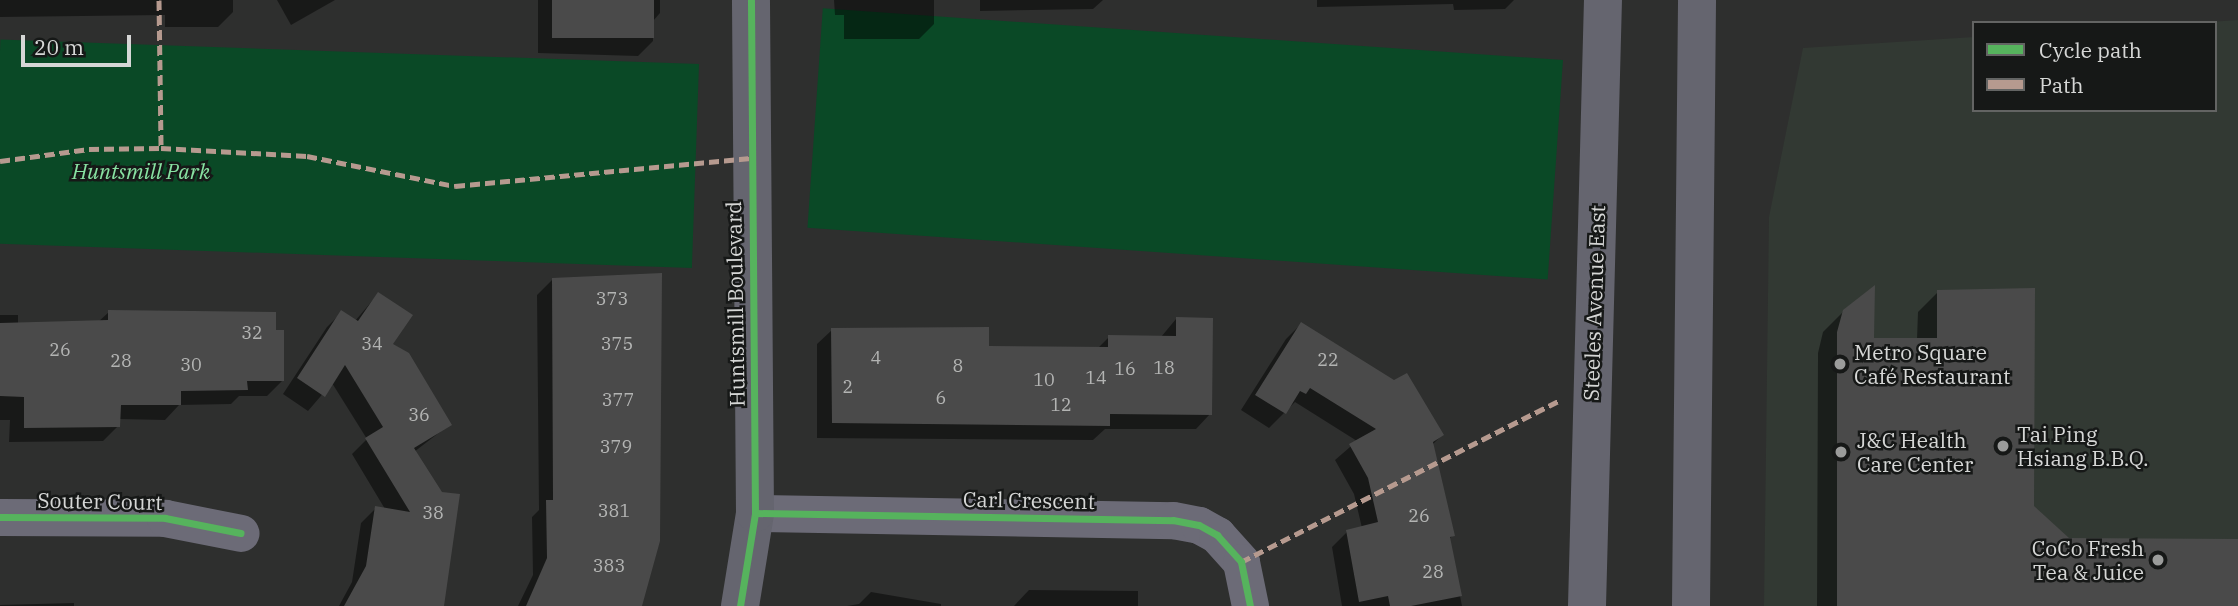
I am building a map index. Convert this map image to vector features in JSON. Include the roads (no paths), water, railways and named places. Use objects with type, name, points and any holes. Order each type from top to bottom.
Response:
[{"type":"main road","name":"Huntsmill Boulevard","points":[[740,606],[755,513],[751,0]]},
{"type":"main road","name":"Steeles Avenue East","points":[[1587,606],[1603,0]]},
{"type":"main road","points":[[1691,606],[1697,0]]},
{"type":"street","name":"Carl Crescent","points":[[755,513],[1173,520],[1199,525],[1217,535],[1241,562],[1250,606]]},
{"type":"street","name":"Souter Court","points":[[0,517],[165,518],[241,533]]},
{"type":"place","name":"Metro Square Café Restaurant","points":[[1840,364]]},
{"type":"place","name":"Tai Ping Hsiang B.B.Q.","points":[[2003,446]]},
{"type":"place","name":"J&C Health Care Center","points":[[1841,452]]},
{"type":"place","name":"CoCo Fresh Tea & Juice","points":[[2158,560]]},
{"type":"park label","name":"Huntsmill Park","points":[[141,171]]}]
